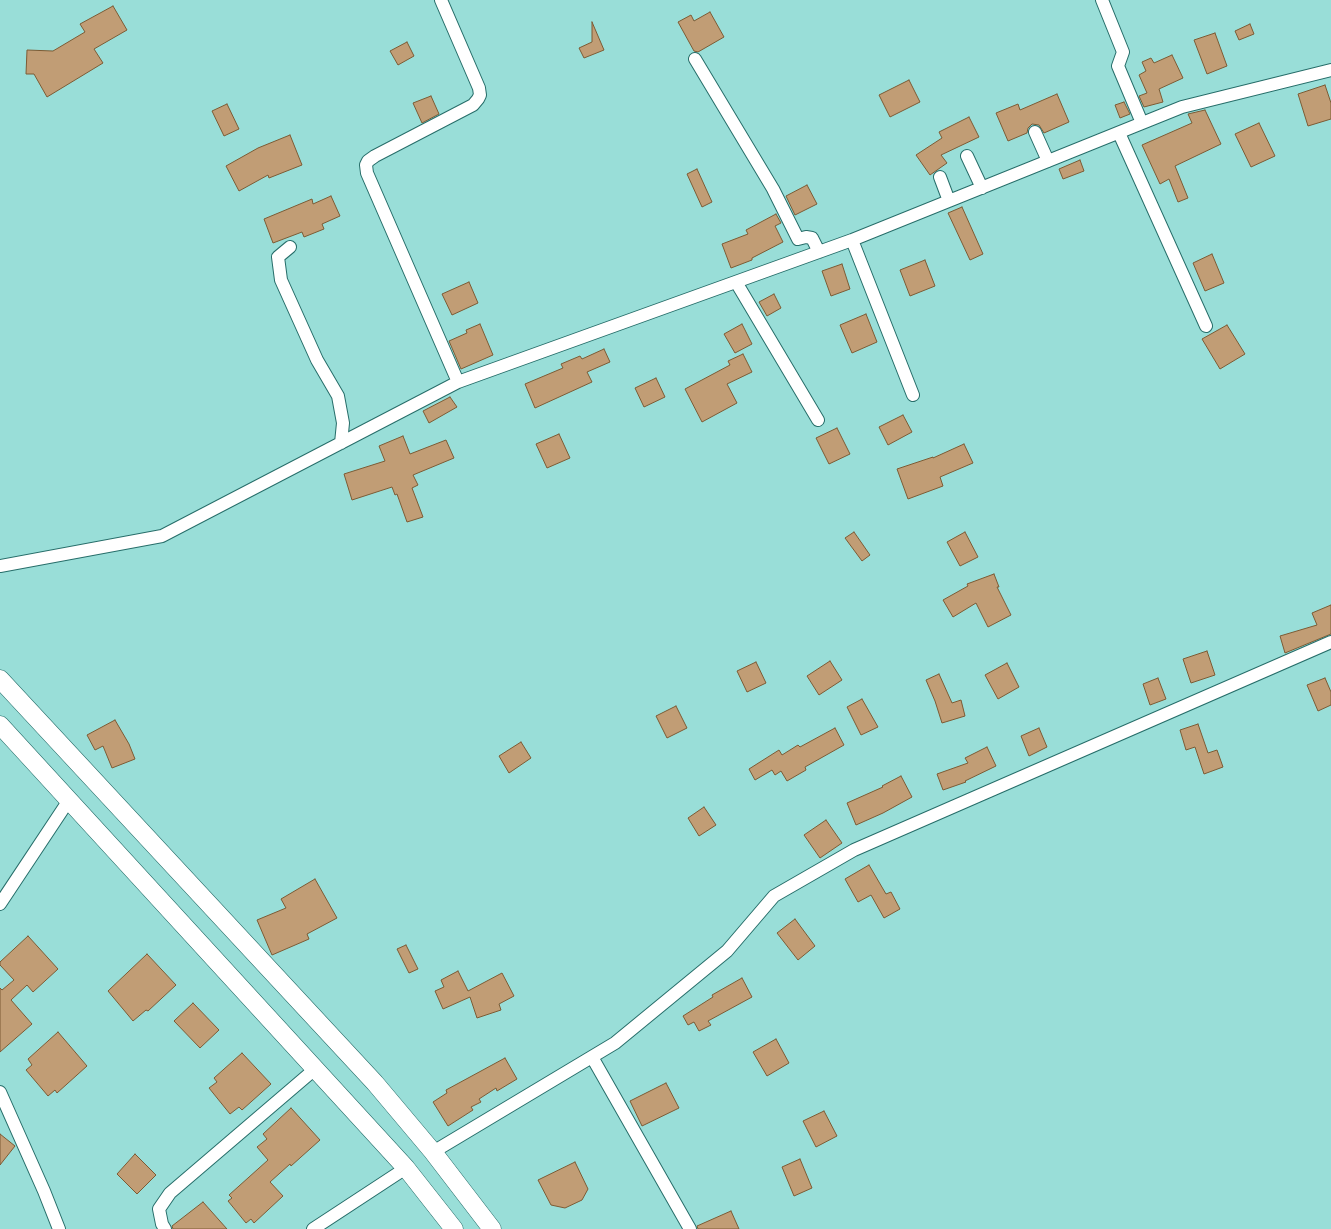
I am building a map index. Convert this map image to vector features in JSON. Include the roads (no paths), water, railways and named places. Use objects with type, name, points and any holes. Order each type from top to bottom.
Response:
[{"type":"main road","points":[[0,679],[375,1083],[433,1152],[492,1229]]},
{"type":"main road","points":[[0,725],[406,1168],[454,1229]]},
{"type":"street","points":[[441,0],[479,88],[480,95],[474,105],[375,156],[366,165],[367,173],[458,382]]},
{"type":"street","points":[[1102,0],[1123,52],[1118,66],[1142,124]]},
{"type":"street","points":[[695,58],[773,189],[798,239],[812,238],[819,252]]},
{"type":"street","points":[[0,566],[162,536],[458,382],[852,240],[1182,107],[1331,70]]},
{"type":"street","points":[[1035,132],[1048,161]]},
{"type":"street","points":[[1119,133],[1206,326]]},
{"type":"street","points":[[967,156],[982,188]]},
{"type":"street","points":[[940,178],[949,201]]},
{"type":"street","points":[[852,240],[913,395]]},
{"type":"street","points":[[290,247],[278,257],[281,280],[317,360],[338,396],[343,423],[341,443]]},
{"type":"street","points":[[736,282],[818,420]]},
{"type":"street","points":[[433,1152],[615,1044],[727,951],[774,896],[854,850],[1331,642]]},
{"type":"street","points":[[0,904],[69,800]]},
{"type":"street","points":[[592,1057],[690,1229]]},
{"type":"street","points":[[165,1229],[159,1209],[170,1193],[315,1068]]},
{"type":"street","points":[[0,1092],[59,1229]]},
{"type":"street","points":[[313,1229],[406,1168]]}]
